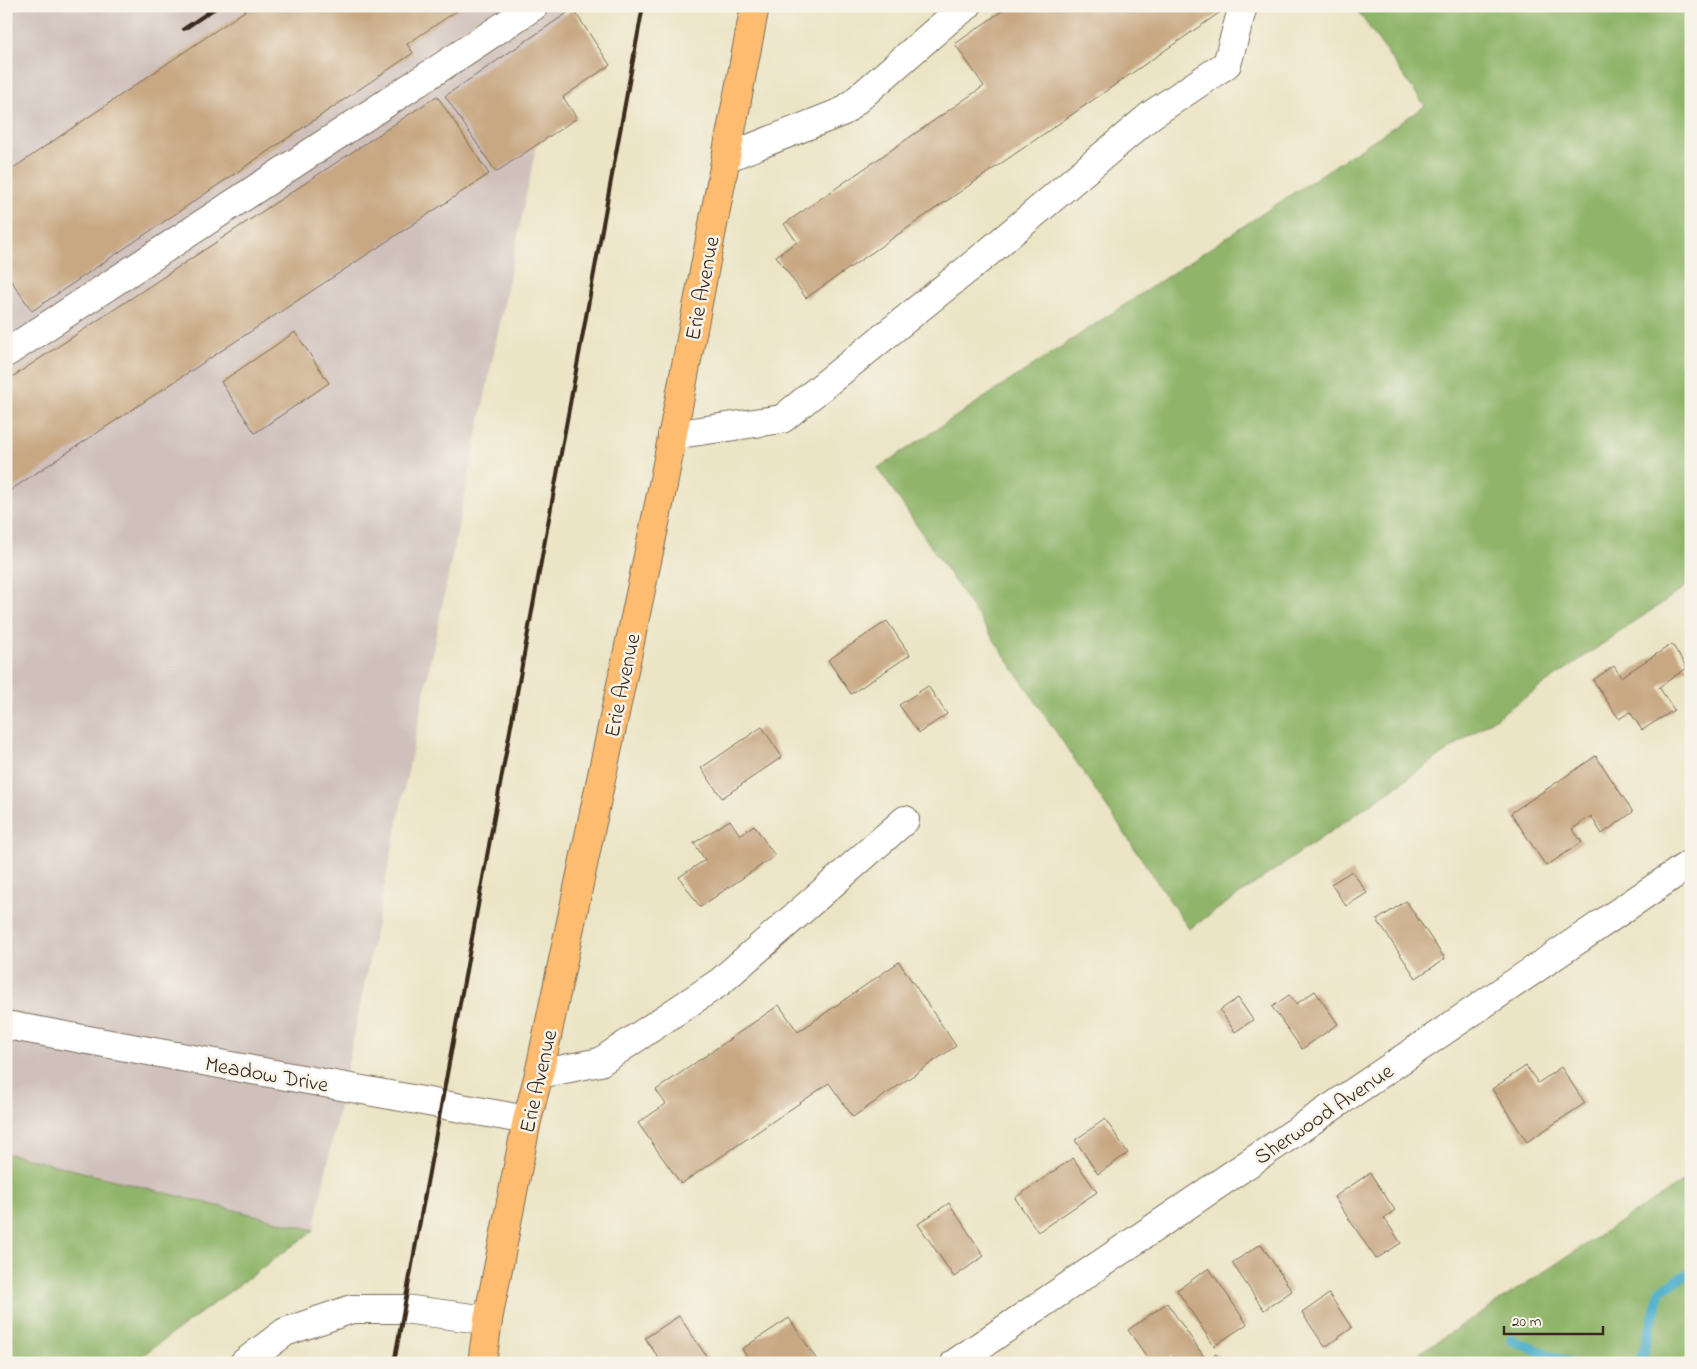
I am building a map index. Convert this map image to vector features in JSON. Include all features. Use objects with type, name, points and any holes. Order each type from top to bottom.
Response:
[{"type":"main road","name":"Erie Avenue","points":[[482,1363],[488,1320],[528,1120],[663,485],[756,6]]},
{"type":"street","points":[[6,353],[534,6]]},
{"type":"street","points":[[726,158],[844,111],[967,6]]},
{"type":"street","points":[[672,435],[782,418],[990,251],[1151,115],[1227,64],[1243,6]]},
{"type":"street","points":[[539,1074],[600,1062],[720,982],[905,820]]},
{"type":"street","name":"Sherwood Avenue","points":[[955,1363],[1691,863]]},
{"type":"street","name":"Meadow Drive","points":[[6,1025],[528,1120]]},
{"type":"street","points":[[244,1363],[284,1332],[352,1309],[404,1309],[488,1320]]},
{"type":"shaded area","points":[[6,6],[565,6],[314,1230],[6,1153]]},
{"type":"green space","points":[[1354,6],[1691,6],[1691,583],[1189,929],[878,468],[1425,106]]},
{"type":"green space","points":[[6,1153],[314,1230],[132,1363],[6,1363]]},
{"type":"green space","points":[[1691,1176],[1691,1363],[1404,1363]]},
{"type":"building","points":[[252,6],[464,6],[407,44],[413,53],[32,311],[6,273],[6,173]]},
{"type":"building","points":[[1009,6],[1219,6],[1222,11],[806,298],[776,256],[797,242],[784,224],[984,86],[955,44]]},
{"type":"building","points":[[573,9],[610,65],[563,97],[577,118],[496,172],[445,96]]},
{"type":"building","points":[[437,96],[489,174],[6,493],[6,381]]},
{"type":"building","points":[[295,332],[329,383],[255,433],[221,382]]},
{"type":"building","points":[[887,621],[910,655],[851,694],[828,660]]},
{"type":"building","points":[[1672,644],[1687,668],[1659,687],[1674,710],[1642,730],[1630,712],[1619,719],[1593,680],[1614,666],[1621,677]]},
{"type":"building","points":[[928,686],[947,714],[919,733],[899,705]]},
{"type":"building","points":[[762,727],[782,757],[722,798],[701,768]]},
{"type":"building","points":[[1596,756],[1633,812],[1602,834],[1591,816],[1572,829],[1582,842],[1546,866],[1511,813]]},
{"type":"building","points":[[730,820],[740,835],[754,825],[775,856],[700,907],[679,877],[705,860],[694,843]]},
{"type":"building","points":[[1352,871],[1367,893],[1346,906],[1331,884]]},
{"type":"building","points":[[1406,901],[1445,959],[1416,978],[1377,920]]},
{"type":"building","points":[[899,962],[956,1046],[853,1117],[829,1083],[681,1184],[638,1123],[666,1104],[656,1090],[779,1005],[798,1032]]},
{"type":"building","points":[[1315,991],[1338,1024],[1302,1049],[1272,1007],[1289,995],[1296,1004]]},
{"type":"building","points":[[1238,998],[1253,1020],[1235,1032],[1220,1010]]},
{"type":"building","points":[[1526,1066],[1538,1083],[1561,1067],[1585,1103],[1527,1142],[1492,1089]]},
{"type":"building","points":[[1105,1119],[1128,1153],[1098,1174],[1075,1140]]},
{"type":"building","points":[[1073,1158],[1097,1192],[1038,1232],[1015,1198]]},
{"type":"building","points":[[1370,1173],[1395,1210],[1384,1218],[1401,1243],[1376,1259],[1334,1197]]},
{"type":"building","points":[[949,1203],[984,1256],[954,1277],[918,1224]]},
{"type":"building","points":[[1261,1244],[1292,1291],[1264,1310],[1232,1263]]},
{"type":"building","points":[[1209,1268],[1247,1324],[1214,1346],[1177,1290]]},
{"type":"building","points":[[1329,1294],[1352,1328],[1325,1347],[1302,1313]]},
{"type":"building","points":[[1167,1303],[1207,1361],[1216,1354],[1222,1363],[1177,1363],[1173,1356],[1163,1363],[1151,1363],[1128,1330]]},
{"type":"building","points":[[679,1316],[711,1363],[662,1363],[645,1338]]},
{"type":"building","points":[[789,1318],[819,1363],[751,1363],[742,1349]]},
{"type":"waterway","points":[[1640,1363],[1661,1290],[1691,1272]]},
{"type":"waterway","points":[[1511,1340],[1570,1363]]},
{"type":"railway","points":[[184,29],[218,6]]},
{"type":"railway","points":[[394,1363],[643,6]]}]
